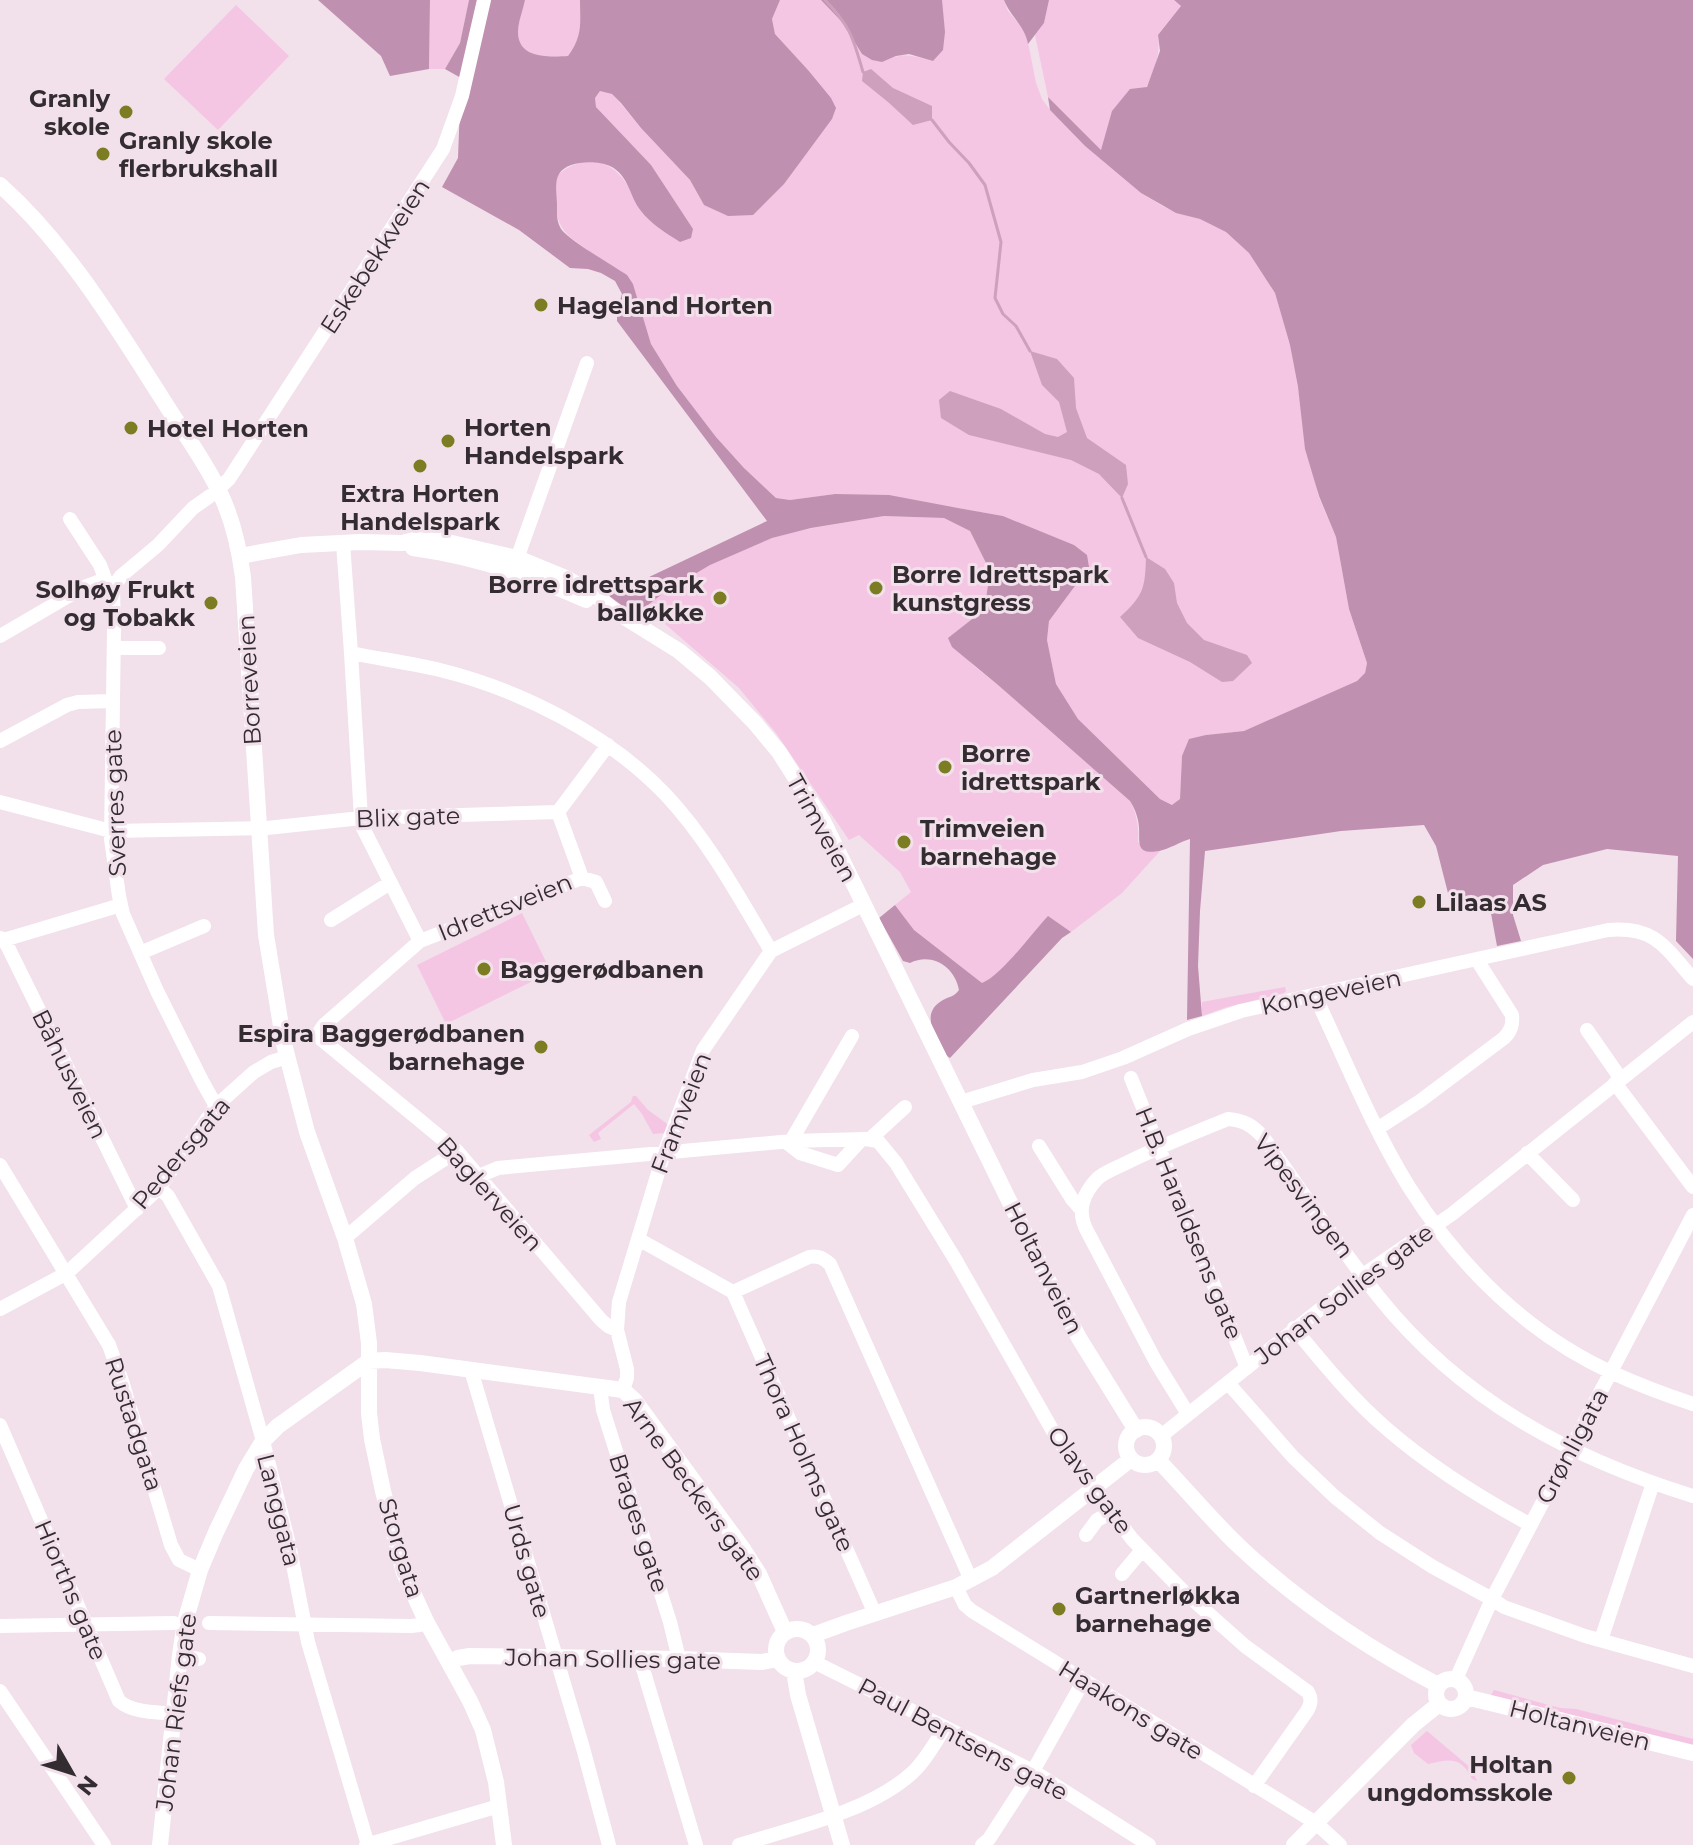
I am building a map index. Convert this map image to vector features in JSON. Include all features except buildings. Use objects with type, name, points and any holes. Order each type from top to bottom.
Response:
[{"type":"main road","name":"Borreveien","points":[[0,185],[40,226],[90,291],[134,355],[229,516],[240,556],[271,976],[287,1057],[313,1153],[345,1238]]},
{"type":"main road","name":"Trimveien","points":[[240,556],[301,545],[402,543],[413,548],[515,565],[613,610],[658,637],[694,664],[755,723],[779,752],[809,798],[961,1102]]},
{"type":"main road","name":"Holtanveien","points":[[961,1102],[1079,1338],[1136,1430]]},
{"type":"main road","name":"Storgata","points":[[345,1238],[364,1304],[372,1439],[404,1573],[483,1730],[491,1757],[504,1845]]},
{"type":"main road","points":[[369,1361],[397,1361],[623,1390]]},
{"type":"main road","name":"Johan Riefs gate","points":[[160,1845],[180,1655],[185,1622],[200,1570],[239,1482],[263,1441],[278,1426],[369,1361]]},
{"type":"main road","name":"Arne Beckers gate","points":[[623,1390],[635,1401],[743,1549],[759,1574],[785,1632]]},
{"type":"main road","points":[[1152,1429],[1161,1436],[1163,1451],[1158,1460],[1144,1465],[1131,1459],[1127,1441],[1136,1430],[1152,1429]]},
{"type":"main road","points":[[813,1635],[963,1584],[992,1568],[1131,1459]]},
{"type":"main road","points":[[1158,1460],[1242,1549],[1291,1592],[1344,1631],[1438,1685]]},
{"type":"main road","points":[[799,1629],[813,1635],[818,1651],[814,1662],[803,1670],[784,1667],[777,1659],[776,1644],[785,1632],[799,1629]]},
{"type":"main road","name":"Johan Sollies gate","points":[[449,1662],[470,1656],[762,1662],[777,1659]]},
{"type":"main road","points":[[794,1671],[798,1695],[842,1845]]},
{"type":"main road","points":[[1294,1845],[1413,1725],[1439,1704],[1435,1694],[1438,1685],[1448,1679],[1456,1679],[1465,1687],[1466,1697]]},
{"type":"main road","name":"Holtanveien","points":[[1439,1704],[1455,1709],[1466,1697],[1693,1753]]},
{"type":"street","name":"Eskebekkveien","points":[[111,582],[158,545],[193,508],[229,479],[443,149],[462,96],[484,0]]},
{"type":"street","points":[[515,565],[587,363]]},
{"type":"street","points":[[70,519],[111,582]]},
{"type":"street","name":"Idrettsveien","points":[[343,543],[361,818],[363,828],[420,941]]},
{"type":"street","points":[[0,636],[79,589],[96,582],[111,582]]},
{"type":"street","name":"Sverres gate","points":[[111,582],[114,648],[111,846],[121,905],[182,1042],[216,1106]]},
{"type":"street","points":[[114,648],[159,648]]},
{"type":"street","points":[[351,653],[439,670],[486,683],[535,703],[608,745],[636,766],[685,817],[723,869],[771,951]]},
{"type":"street","points":[[0,741],[67,705],[112,701]]},
{"type":"street","points":[[558,812],[608,745]]},
{"type":"street","name":"Blix gate","points":[[0,802],[111,831],[558,812]]},
{"type":"street","name":"Idrettsveien","points":[[318,1034],[324,1025],[420,941],[582,878],[558,812]]},
{"type":"street","points":[[582,878],[596,882],[605,901]]},
{"type":"street","points":[[331,920],[390,883]]},
{"type":"street","points":[[1,939],[121,905]]},
{"type":"street","name":"Framveien","points":[[623,1390],[627,1369],[617,1330],[619,1302],[664,1153],[703,1050],[771,951],[863,905]]},
{"type":"street","points":[[140,953],[204,926]]},
{"type":"street","name":"Kongeveien","points":[[961,1102],[1033,1080],[1082,1072],[1234,1013],[1608,930],[1645,933],[1662,945],[1693,979]]},
{"type":"street","name":"Båhusveien","points":[[1,939],[137,1209]]},
{"type":"street","points":[[1377,1129],[1420,1101],[1510,1031],[1512,1015],[1477,960]]},
{"type":"street","points":[[1315,996],[1377,1129],[1408,1185],[1471,1269],[1522,1316],[1568,1348],[1611,1372],[1693,1404]]},
{"type":"street","name":"Johan Sollies gate","points":[[1161,1436],[1294,1328],[1363,1275],[1452,1214],[1693,1022]]},
{"type":"street","points":[[1587,1030],[1618,1081],[1693,1187]]},
{"type":"street","name":"Baglerveien","points":[[318,1034],[457,1151],[601,1320],[617,1330]]},
{"type":"street","points":[[788,1142],[852,1036]]},
{"type":"street","name":"Pedersgata","points":[[0,1309],[67,1273],[159,1188],[216,1106],[254,1072],[287,1057]]},
{"type":"street","name":"H.B. Haraldsens gate","points":[[1131,1078],[1247,1368]]},
{"type":"street","points":[[788,1142],[800,1153],[838,1165],[905,1107]]},
{"type":"street","name":"Vipesvingen","points":[[1080,1208],[1085,1195],[1099,1177],[1160,1146],[1228,1119],[1247,1123],[1263,1137],[1404,1326],[1443,1365],[1496,1407],[1570,1449],[1693,1496]]},
{"type":"street","points":[[479,1176],[498,1168],[788,1142],[866,1139]]},
{"type":"street","name":"Olavs gate","points":[[866,1139],[878,1141],[896,1163],[1058,1440],[1142,1550],[1245,1646],[1303,1687],[1311,1698],[1307,1711],[1254,1786]]},
{"type":"street","points":[[1039,1146],[1080,1208],[1081,1219],[1089,1235],[1188,1414]]},
{"type":"street","points":[[345,1238],[415,1178],[457,1151]]},
{"type":"street","points":[[1527,1153],[1573,1200]]},
{"type":"street","name":"Rustadgata","points":[[0,1165],[109,1345],[171,1545],[176,1556],[185,1564],[200,1570]]},
{"type":"street","name":"Langgata","points":[[159,1188],[168,1196],[219,1286],[289,1544],[308,1642],[367,1845]]},
{"type":"street","name":"Grønligata","points":[[1456,1679],[1492,1599],[1693,1215]]},
{"type":"street","points":[[638,1239],[733,1292]]},
{"type":"street","name":"Haakons gate","points":[[733,1292],[809,1257],[826,1260],[834,1269],[963,1584],[965,1605],[1316,1823]]},
{"type":"street","name":"Thora Holms gate","points":[[733,1292],[875,1614]]},
{"type":"street","points":[[1294,1328],[1344,1386],[1385,1427],[1482,1499],[1531,1525]]},
{"type":"street","name":"Urds gate","points":[[471,1370],[609,1845]]},
{"type":"street","points":[[1228,1383],[1293,1457],[1335,1497],[1380,1533],[1444,1573],[1504,1607],[1537,1620],[1693,1666]]},
{"type":"street","name":"Brages gate","points":[[600,1387],[603,1410],[679,1659]]},
{"type":"street","name":"Hiorths gate","points":[[0,1425],[119,1701],[132,1709],[174,1714]]},
{"type":"street","points":[[1601,1640],[1653,1483]]},
{"type":"street","points":[[1086,1535],[1097,1520],[1112,1512]]},
{"type":"street","points":[[1122,1574],[1142,1550]]},
{"type":"street","points":[[209,1623],[411,1626],[426,1621]]},
{"type":"street","points":[[0,1626],[174,1623]]},
{"type":"street","points":[[180,1655],[199,1659]]},
{"type":"street","points":[[640,1659],[696,1845]]},
{"type":"street","name":"Paul Bentsens gate","points":[[814,1662],[1033,1771],[1149,1845]]},
{"type":"street","points":[[989,1843],[1084,1680]]},
{"type":"street","points":[[0,1691],[104,1845]]},
{"type":"street","points":[[739,1845],[833,1816],[880,1796],[914,1772],[945,1727]]},
{"type":"street","points":[[367,1845],[499,1806]]},
{"type":"street","points":[[1316,1823],[1340,1845]]},
{"type":"shaded area","points":[[318,0],[430,0],[429,69],[390,76],[381,56]]},
{"type":"shaded area","points":[[430,0],[469,0],[460,43],[445,69],[429,69]]},
{"type":"shaded area","points":[[469,0],[525,0],[518,28],[523,47],[536,54],[568,56],[580,29],[580,0],[780,0],[772,19],[775,34],[808,70],[836,108],[832,119],[784,184],[753,215],[728,216],[704,205],[690,180],[621,103],[612,94],[600,91],[595,98],[596,107],[651,165],[693,229],[691,238],[680,242],[654,224],[637,205],[621,175],[610,166],[598,163],[575,164],[559,174],[556,189],[559,226],[573,240],[627,275],[633,284],[651,344],[677,386],[716,437],[776,498],[790,500],[835,494],[889,495],[1003,516],[1074,545],[1087,555],[1089,567],[1049,621],[1047,640],[1056,684],[1078,719],[1160,799],[1172,805],[1180,799],[1182,756],[1189,739],[1244,731],[1357,681],[1365,673],[1367,663],[1349,609],[1336,537],[1319,496],[1305,449],[1290,345],[1275,293],[1249,253],[1226,232],[1200,219],[1176,213],[1141,193],[1085,146],[1050,110],[1048,97],[1101,150],[1112,111],[1130,89],[1147,87],[1160,51],[1158,35],[1181,6],[1174,0],[1693,0],[1693,959],[1676,941],[1678,856],[1607,849],[1543,865],[1513,885],[1513,915],[1521,941],[1497,946],[1490,908],[1477,897],[1450,901],[1436,846],[1424,825],[1341,831],[1205,851],[1198,966],[1202,1016],[1187,1020],[1190,839],[1159,851],[1142,849],[1137,816],[1130,801],[952,647],[948,638],[985,606],[990,571],[970,531],[944,518],[884,516],[811,528],[772,538],[710,565],[639,610],[627,609],[609,596],[767,521],[617,321],[622,294],[615,281],[588,269],[570,268],[519,230],[442,187],[458,158],[461,78],[445,69],[460,43]]},
{"type":"shaded area","points":[[525,0],[580,0],[578,36],[568,56],[536,54],[523,47],[518,32]]},
{"type":"shaded area","points":[[780,0],[821,0],[842,22],[862,54],[882,62],[907,56],[933,61],[925,0],[1004,0],[1008,11],[1026,32],[1036,83],[1050,110],[1085,146],[1141,193],[1164,207],[1226,232],[1249,253],[1275,293],[1290,345],[1318,495],[1336,537],[1349,609],[1367,663],[1365,673],[1357,681],[1244,731],[1206,735],[1182,756],[1180,800],[1172,805],[1160,799],[1078,719],[1056,684],[1047,640],[1049,621],[1089,567],[1074,545],[1003,516],[958,508],[835,494],[790,500],[776,498],[716,437],[677,386],[651,344],[633,284],[570,237],[560,224],[554,178],[566,169],[588,162],[609,167],[626,183],[633,196],[651,166],[596,107],[595,98],[600,91],[612,94],[690,180],[704,205],[816,140],[832,119],[808,70],[775,34],[772,19]]},
{"type":"shaded area","points":[[821,0],[942,0],[943,50],[933,61],[909,54],[882,62],[872,60],[862,54],[842,22]]},
{"type":"shaded area","points":[[1004,0],[1049,0],[1044,23],[1028,44],[1024,32]]},
{"type":"shaded area","points":[[1049,0],[1174,0],[1181,6],[1158,35],[1155,67],[1141,97],[1101,150],[1048,97],[1035,35],[1044,23]]},
{"type":"shaded area","points":[[236,5],[289,56],[218,130],[164,79]]},
{"type":"shaded area","points":[[871,69],[893,88],[932,106],[932,120],[913,125],[862,81],[863,72]]},
{"type":"shaded area","points":[[1030,351],[1057,359],[1074,378],[1076,408],[1087,438],[1126,465],[1128,484],[1122,498],[1099,474],[1071,460],[969,435],[941,418],[939,400],[950,391],[1001,409],[1045,434],[1058,437],[1067,432],[1059,402],[1042,385]]},
{"type":"shaded area","name":"Borre idrettspark","points":[[884,516],[944,518],[970,531],[990,571],[985,607],[949,638],[974,666],[1130,801],[1137,821],[1138,842],[1148,851],[1160,851],[1122,893],[1071,932],[1048,917],[1007,964],[982,983],[914,930],[895,905],[911,892],[900,872],[859,835],[849,840],[776,733],[739,688],[650,611],[650,602],[664,593],[710,565],[759,542],[789,533]]},
{"type":"shaded area","points":[[1146,557],[1165,569],[1174,583],[1177,603],[1187,623],[1204,640],[1247,655],[1252,663],[1233,681],[1222,682],[1190,662],[1138,638],[1120,617],[1142,590]]},
{"type":"shaded area","points":[[895,905],[914,930],[982,983],[1007,963],[1048,916],[1071,932],[950,1058],[935,1034],[931,1019],[936,1006],[959,990],[957,982],[948,968],[934,961],[903,961],[879,918]]},
{"type":"shaded area","name":"Baggerødbanen","points":[[522,913],[551,972],[446,1024],[417,965]]},
{"type":"shaded area","points":[[1285,987],[1284,993],[1202,1016],[1202,1002]]},
{"type":"shaded area","points":[[633,1096],[666,1123],[665,1133],[653,1134],[634,1104],[598,1133],[601,1139],[594,1142],[589,1135],[631,1102]]},
{"type":"shaded area","points":[[1494,1690],[1693,1739],[1693,1748],[1490,1697]]},
{"type":"shaded area","points":[[1427,1731],[1472,1769],[1477,1781],[1459,1763],[1449,1760],[1428,1764],[1414,1753],[1411,1745]]},
{"type":"waterway","points":[[825,0],[850,33],[863,72]]},
{"type":"waterway","points":[[932,120],[985,185],[1001,242],[995,298],[1030,351]]},
{"type":"waterway","points":[[1122,498],[1146,557]]},
{"type":"place","name":"Granly skole","points":[[126,112]]},
{"type":"place","name":"Granly skole flerbrukshall","points":[[103,154]]},
{"type":"place","name":"Hageland Horten","points":[[541,305]]},
{"type":"place","name":"Hotel Horten","points":[[131,428]]},
{"type":"place","name":"Horten Handelspark","points":[[448,441]]},
{"type":"place","name":"Extra Horten Handelspark","points":[[420,466]]},
{"type":"place","name":"Borre Idrettspark kunstgress","points":[[876,588]]},
{"type":"place","name":"Borre idrettspark balløkke","points":[[720,598]]},
{"type":"place","name":"Solhøy Frukt og Tobakk","points":[[211,603]]},
{"type":"place","name":"Borre idrettspark","points":[[945,767]]},
{"type":"place","name":"Trimveien barnehage","points":[[904,842]]},
{"type":"place","name":"Lilaas AS","points":[[1419,902]]},
{"type":"place","name":"Baggerødbanen","points":[[484,969]]},
{"type":"place","name":"Espira Baggerødbanen barnehage","points":[[541,1047]]},
{"type":"place","name":"Gartnerløkka barnehage","points":[[1059,1609]]},
{"type":"place","name":"Holtan ungdomsskole","points":[[1569,1778]]}]
